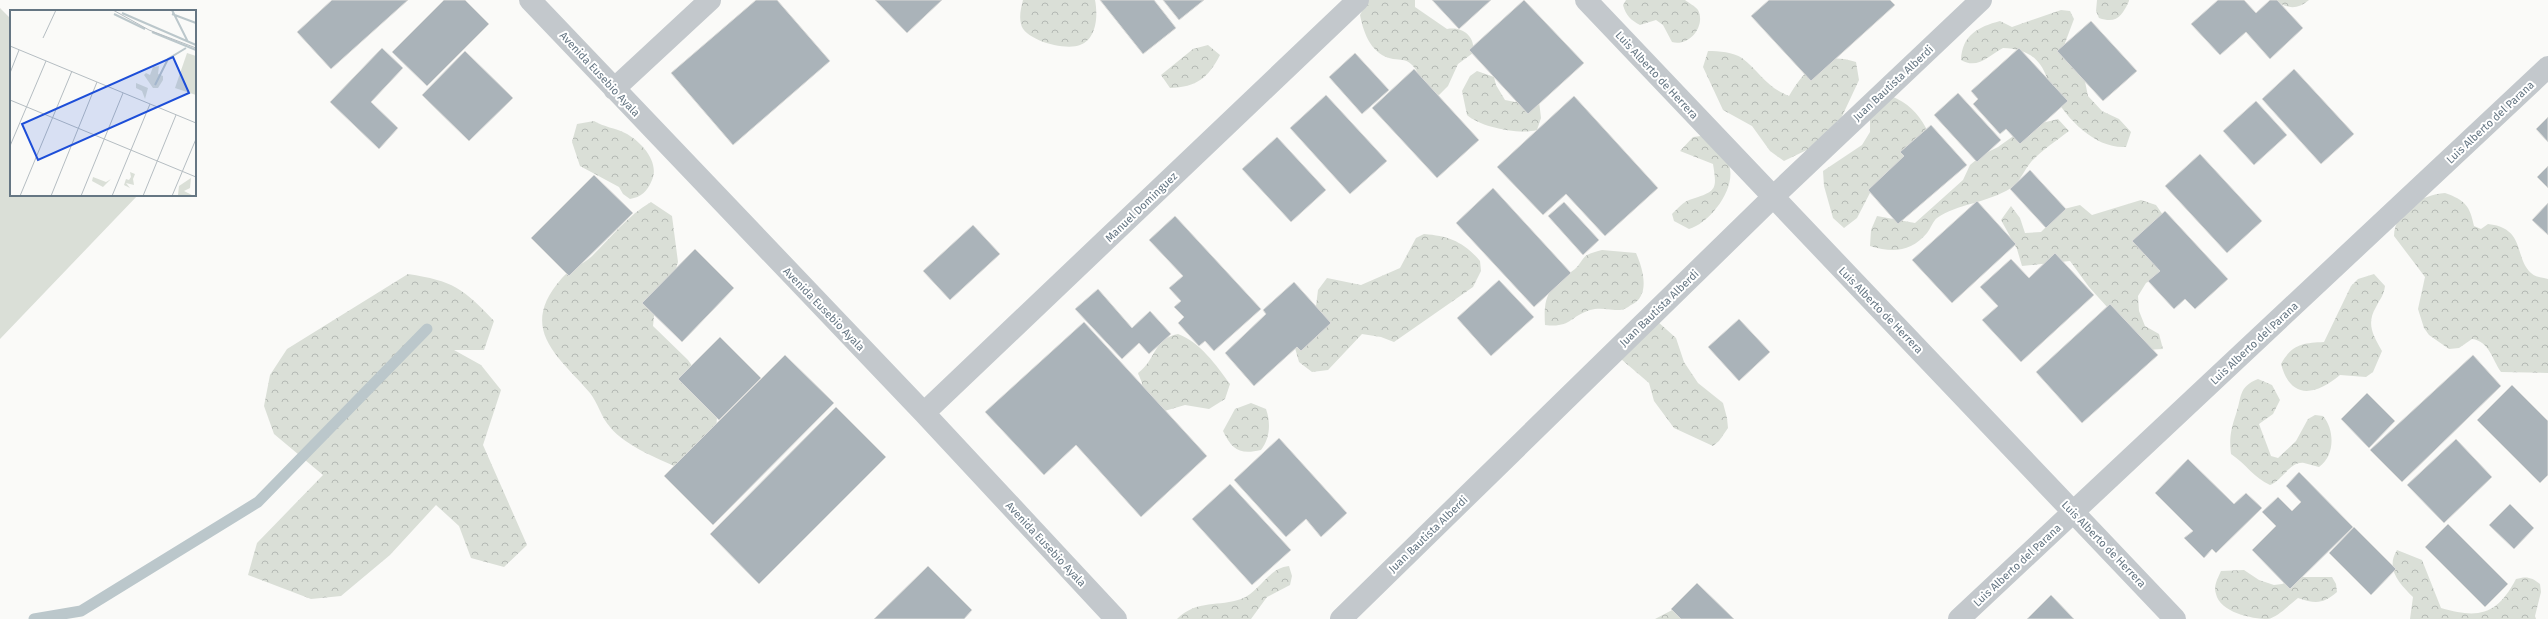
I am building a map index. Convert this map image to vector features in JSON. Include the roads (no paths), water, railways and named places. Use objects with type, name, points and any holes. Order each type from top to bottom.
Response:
[{"type":"street","name":"Avenida Eusebio Ayala","points":[[530,0],[924,413],[1116,619]]},
{"type":"street","points":[[614,89],[710,0]]},
{"type":"street","name":"Manuel Dominguez","points":[[924,413],[1358,0]]},
{"type":"street","name":"Luis Alberto de Herrera","points":[[1586,0],[2175,619]]},
{"type":"street","name":"Juan Bautista Alberdi","points":[[1341,619],[1773,197],[1981,0]]},
{"type":"street","name":"Luis Alberto del Parana","points":[[1959,619],[2548,67]]},
{"type":"waterway","points":[[34,619],[81,611],[258,502],[427,329]]}]
